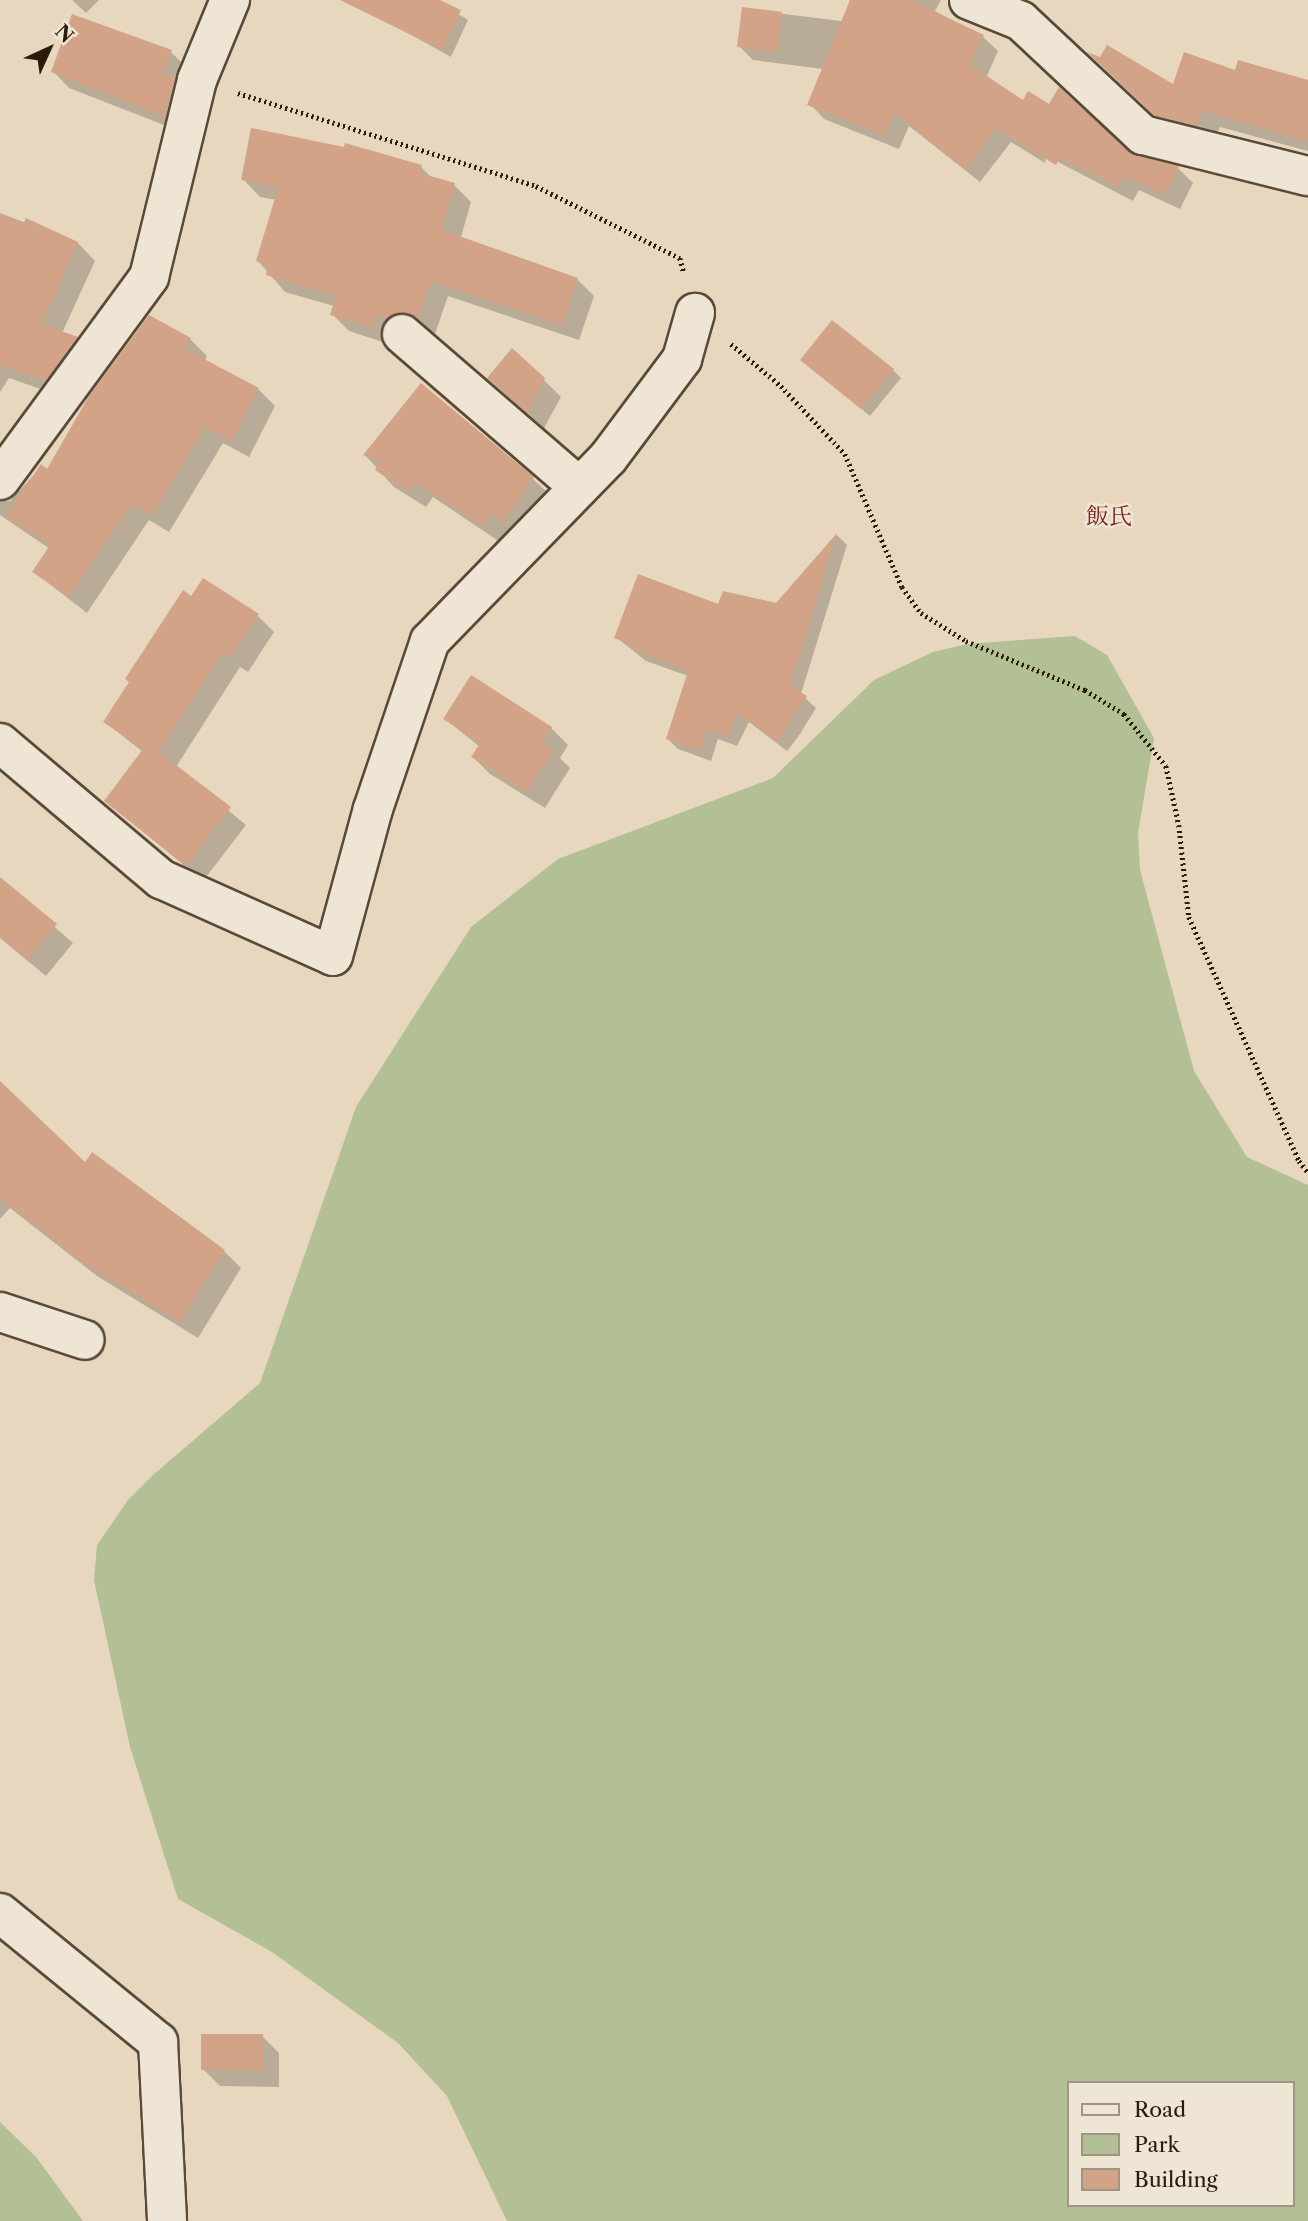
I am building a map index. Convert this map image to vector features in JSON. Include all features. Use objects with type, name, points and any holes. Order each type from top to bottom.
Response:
[{"type":"street","points":[[0,480],[149,277],[197,80],[230,0]]},
{"type":"street","points":[[969,0],[1021,21],[1143,135],[1308,177]]},
{"type":"street","points":[[0,743],[161,879],[333,956],[373,809],[430,641],[608,458],[681,359],[695,313]]},
{"type":"street","points":[[402,334],[579,487]]},
{"type":"street","points":[[0,1312],[85,1340]]},
{"type":"street","points":[[0,1913],[158,2042],[167,2221]]},
{"type":"path","points":[[197,80],[536,186],[680,258],[695,313],[781,386],[845,454],[902,587],[921,613],[967,641],[1085,690],[1114,708],[1166,766],[1179,825],[1189,917],[1298,1161],[1308,1172]]},
{"type":"green space","points":[[1075,636],[1107,655],[1154,738],[1138,833],[1140,870],[1194,1071],[1247,1157],[1308,1185],[1308,2221],[507,2221],[447,2096],[398,2043],[272,1952],[178,1899],[130,1747],[94,1580],[97,1545],[128,1500],[153,1475],[260,1383],[356,1107],[471,927],[558,859],[773,778],[874,680],[933,652],[967,644]]},
{"type":"green space","points":[[0,2122],[36,2157],[83,2221],[0,2221]]},
{"type":"building","points":[[340,0],[440,0],[461,10],[442,50]]},
{"type":"building","points":[[850,0],[910,0],[984,35],[970,65],[1023,100],[1028,91],[1049,104],[1059,87],[1129,151],[1179,166],[1165,195],[1124,176],[1118,187],[1060,158],[1056,165],[996,129],[965,169],[894,113],[885,136],[807,105]]},
{"type":"building","points":[[742,7],[782,12],[777,52],[737,47]]},
{"type":"building","points":[[72,14],[172,50],[163,73],[175,77],[165,117],[51,72]]},
{"type":"building","points":[[1107,45],[1173,84],[1184,52],[1235,70],[1238,60],[1308,80],[1308,141],[1203,111],[1197,126],[1154,115],[1087,52],[1100,57]]},
{"type":"building","points":[[251,128],[344,147],[345,143],[422,165],[420,173],[455,183],[442,230],[578,278],[562,325],[431,281],[418,319],[405,312],[388,318],[376,314],[372,328],[330,315],[336,296],[266,275],[268,266],[256,261],[278,188],[241,180]]},
{"type":"building","points":[[0,214],[23,224],[26,218],[78,242],[42,324],[78,337],[46,381],[0,365]]},
{"type":"building","points":[[149,315],[191,338],[185,349],[259,388],[231,441],[205,427],[152,516],[132,504],[69,597],[32,572],[50,545],[6,516],[41,464],[47,469],[89,396]]},
{"type":"building","points":[[832,320],[894,369],[861,409],[800,360]]},
{"type":"building","points":[[512,348],[545,378],[527,413],[487,378]]},
{"type":"building","points":[[421,383],[534,477],[503,523],[490,514],[482,526],[415,482],[409,492],[375,470],[380,462],[363,455]]},
{"type":"building","points":[[837,533],[790,686],[807,696],[776,742],[738,713],[727,736],[708,730],[700,751],[666,739],[688,671],[634,650],[635,646],[614,638],[638,574],[718,604],[723,591],[776,603]]},
{"type":"building","points":[[203,578],[259,614],[231,657],[223,652],[159,752],[231,807],[186,866],[104,801],[143,749],[103,722],[129,682],[125,679],[183,590],[191,596]]},
{"type":"building","points":[[471,675],[552,727],[542,742],[554,750],[527,792],[471,757],[480,743],[443,719]]},
{"type":"building","points":[[0,877],[57,924],[28,960],[0,937]]},
{"type":"building","points":[[0,1081],[85,1162],[92,1152],[225,1250],[180,1322],[78,1259],[0,1198]]},
{"type":"building","points":[[201,2034],[263,2034],[263,2070],[201,2070]]},
{"type":"district","name":"飯氏","points":[[1109,516]]}]
